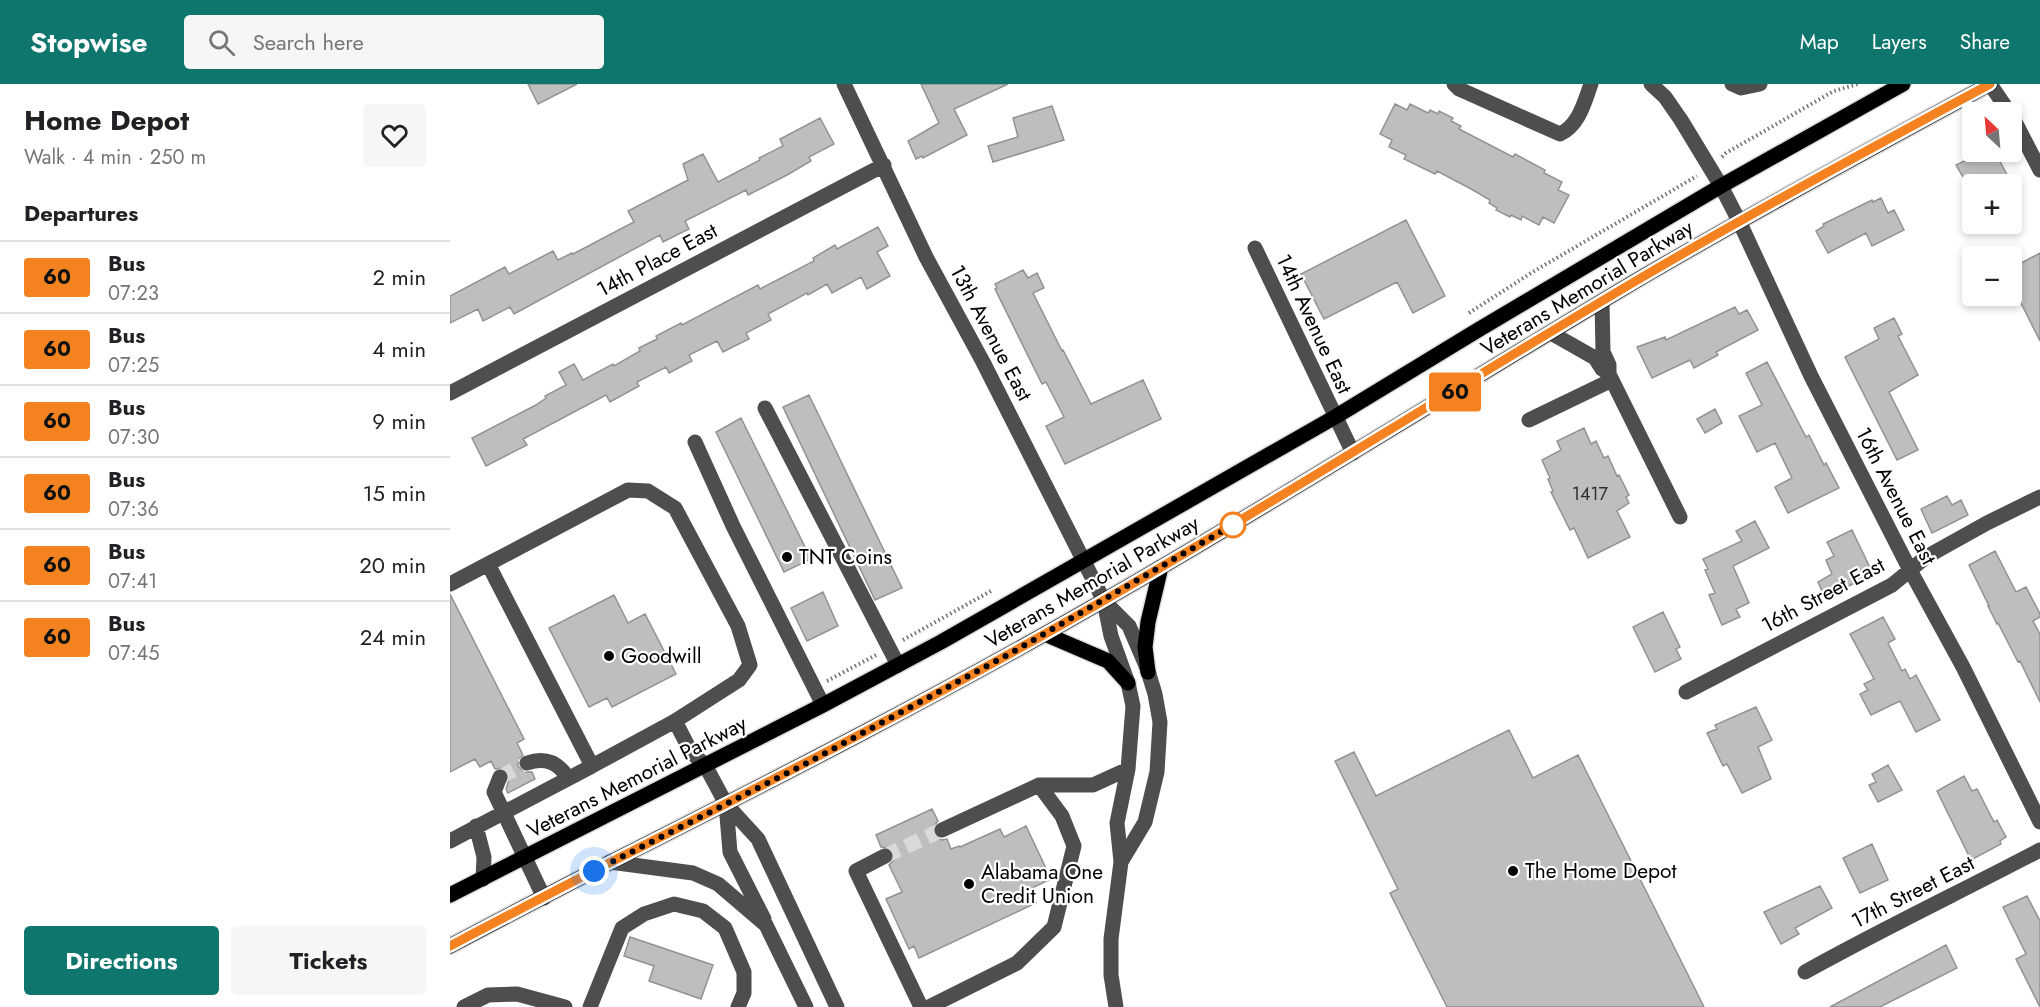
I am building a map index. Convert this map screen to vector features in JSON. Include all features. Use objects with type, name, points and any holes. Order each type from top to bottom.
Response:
[{"type":"main road","name":"Veterans Memorial Parkway","points":[[450,895],[823,705],[1083,562],[1335,417],[1721,186],[1903,84]]},
{"type":"main road","name":"Veterans Memorial Parkway","points":[[450,946],[726,804],[1104,601],[1739,221],[1990,84]]},
{"type":"main road","points":[[1148,672],[1145,647],[1148,622],[1161,567]]},
{"type":"main road","points":[[1045,634],[1108,661],[1128,682]]},
{"type":"street","name":"13th Avenue East","points":[[843,84],[884,165],[926,257],[983,362],[1083,562],[1104,601],[1129,626],[1148,672],[1160,722],[1157,772],[1145,822],[1121,862]]},
{"type":"street","points":[[1454,84],[1459,89],[1560,134],[1570,129],[1583,106],[1591,84]]},
{"type":"street","name":"16th Avenue East","points":[[1651,84],[1676,112],[1721,186],[1811,376],[1910,570],[1963,667],[2040,822]]},
{"type":"street","points":[[1732,84],[1741,88],[1760,84]]},
{"type":"street","points":[[1990,84],[2002,102]]},
{"type":"street","points":[[2022,135],[2040,170]]},
{"type":"street","name":"14th Place East","points":[[450,393],[884,165]]},
{"type":"street","name":"14th Avenue East","points":[[1255,248],[1353,453]]},
{"type":"street","points":[[1602,302],[1603,352],[1611,377],[1680,517]]},
{"type":"street","points":[[1551,333],[1594,358],[1611,377]]},
{"type":"street","points":[[1529,420],[1611,377]]},
{"type":"street","points":[[765,408],[898,665]]},
{"type":"street","points":[[696,442],[733,526],[823,705]]},
{"type":"street","points":[[450,584],[628,490],[648,490],[675,508],[738,626],[750,665],[740,680],[675,721],[450,841]]},
{"type":"street","name":"16th Street East","points":[[1686,692],[1892,585],[1926,557],[2040,497]]},
{"type":"street","points":[[488,564],[592,766]]},
{"type":"street","name":"13th Avenue East","points":[[1104,601],[1111,636],[1128,682],[1133,706],[1128,769],[1117,823],[1121,862],[1111,939],[1111,975],[1116,1007]]},
{"type":"street","points":[[675,721],[691,752],[705,765],[726,804],[758,839],[837,1007]]},
{"type":"street","points":[[527,763],[540,759],[561,767],[568,778]]},
{"type":"street","points":[[942,830],[1039,785],[1093,785],[1128,769]]},
{"type":"street","points":[[500,777],[494,792],[544,898]]},
{"type":"street","points":[[929,1007],[1017,963],[1054,927],[1074,846],[1062,816],[1039,785]]},
{"type":"street","points":[[726,804],[730,852],[802,1004]]},
{"type":"street","points":[[476,826],[484,857],[483,879]]},
{"type":"street","name":"17th Street East","points":[[1805,972],[1859,941],[1965,890],[2040,850]]},
{"type":"street","points":[[885,856],[856,871],[921,1007]]},
{"type":"street","points":[[610,862],[693,873],[718,884],[766,925]]},
{"type":"street","points":[[590,1007],[622,928],[644,914],[674,904],[703,911],[725,928],[744,972],[744,993],[738,1007]]},
{"type":"street","points":[[464,1007],[488,995],[565,1007]]},
{"type":"path","points":[[1464,317],[1531,273],[1710,168],[1726,153],[1834,91],[1858,84]]},
{"type":"path","points":[[814,688],[992,591]]},
{"type":"building","points":[[528,84],[577,84],[538,104]]},
{"type":"building","points":[[921,84],[1008,84],[954,109],[967,135],[923,158],[922,156],[916,159],[908,141],[939,123]]},
{"type":"building","points":[[1395,104],[1407,110],[1410,104],[1428,113],[1430,110],[1438,114],[1439,111],[1453,118],[1451,121],[1461,126],[1459,129],[1513,157],[1515,154],[1562,182],[1558,190],[1569,195],[1554,223],[1543,217],[1539,225],[1522,216],[1521,220],[1511,215],[1510,217],[1496,210],[1497,208],[1489,203],[1490,200],[1473,190],[1437,171],[1435,174],[1404,159],[1406,155],[1389,147],[1392,140],[1380,134]]},
{"type":"building","points":[[1052,106],[1064,140],[993,162],[988,146],[1018,137],[1013,118]]},
{"type":"building","points":[[820,118],[834,144],[809,157],[811,161],[787,175],[748,195],[746,190],[685,221],[689,229],[663,242],[660,235],[514,314],[510,307],[483,321],[478,309],[450,323],[450,296],[505,267],[509,274],[553,251],[558,260],[573,254],[634,222],[628,211],[688,180],[683,164],[703,154],[718,182],[783,146],[780,139]]},
{"type":"building","points":[[1962,162],[2000,162],[2007,174],[1962,175],[1956,165]]},
{"type":"building","points":[[1881,198],[1888,213],[1894,210],[1904,230],[1872,246],[1866,233],[1828,253],[1816,231],[1824,226],[1823,224],[1872,200],[1873,202]]},
{"type":"building","points":[[1406,220],[1445,296],[1413,313],[1397,282],[1324,319],[1301,274]]},
{"type":"building","points":[[878,227],[888,246],[877,252],[890,276],[867,289],[861,277],[832,293],[827,284],[808,295],[807,293],[768,314],[771,320],[746,333],[749,339],[723,352],[717,341],[689,355],[692,361],[669,373],[666,367],[637,382],[639,386],[610,402],[606,395],[523,439],[527,445],[486,466],[472,438],[536,405],[546,398],[545,396],[566,385],[559,372],[574,364],[583,380],[613,364],[614,366],[640,351],[639,348],[657,339],[656,336],[758,285],[760,289],[814,261],[813,258],[835,245],[837,249]]},
{"type":"building","points":[[2040,253],[2040,341],[2022,305],[2022,263]]},
{"type":"building","points":[[1023,270],[1028,278],[1037,273],[1044,288],[1033,293],[1091,404],[1143,380],[1161,419],[1065,464],[1046,426],[1064,417],[1046,382],[1042,384],[995,289],[997,288],[995,284]]},
{"type":"building","points":[[1735,307],[1739,314],[1747,310],[1758,330],[1716,352],[1718,355],[1694,368],[1690,360],[1652,378],[1637,347],[1665,337],[1666,340]]},
{"type":"building","points":[[1894,318],[1902,334],[1898,336],[1918,375],[1889,392],[1918,450],[1897,460],[1845,357],[1879,339],[1874,328]]},
{"type":"building","points":[[1767,362],[1806,437],[1809,435],[1839,488],[1788,513],[1775,487],[1792,478],[1775,443],[1757,452],[1739,416],[1762,405],[1746,373]]},
{"type":"building","points":[[809,395],[902,588],[875,600],[783,407]]},
{"type":"building","points":[[1715,409],[1722,423],[1705,433],[1697,419]]},
{"type":"building","points":[[741,418],[811,559],[784,572],[716,432]]},
{"type":"building","points":[[1584,428],[1591,444],[1596,441],[1604,458],[1608,456],[1629,495],[1626,497],[1629,503],[1617,511],[1630,537],[1588,558],[1574,528],[1570,530],[1551,492],[1553,491],[1548,479],[1550,478],[1542,460],[1561,450],[1557,441]]},
{"type":"building","points":[[1947,496],[1952,505],[1961,500],[1968,515],[1932,533],[1921,509]]},
{"type":"building","points":[[1755,521],[1769,548],[1733,566],[1749,603],[1736,609],[1740,617],[1722,625],[1709,595],[1715,593],[1703,559],[1742,541],[1736,531]]},
{"type":"building","points":[[1852,530],[1873,574],[1825,598],[1818,582],[1832,574],[1826,560],[1834,556],[1827,542]]},
{"type":"building","points":[[1995,551],[2016,592],[2026,587],[2040,614],[2040,617],[2033,621],[2040,634],[2040,702],[2020,661],[2018,662],[1997,624],[1969,565]]},
{"type":"building","points":[[823,592],[838,626],[807,641],[791,608]]},
{"type":"building","points":[[450,594],[524,739],[517,743],[523,755],[518,760],[518,766],[524,772],[532,772],[535,779],[508,793],[506,789],[509,780],[508,771],[503,768],[495,769],[491,761],[480,767],[475,759],[450,772]]},
{"type":"building","points":[[614,595],[628,623],[645,614],[676,674],[612,707],[607,698],[589,707],[549,628]]},
{"type":"building","points":[[1663,612],[1680,647],[1676,649],[1681,659],[1655,672],[1633,627]]},
{"type":"building","points":[[1883,617],[1895,639],[1888,643],[1902,671],[1905,669],[1910,679],[1916,675],[1940,720],[1916,732],[1900,701],[1871,715],[1860,694],[1868,690],[1864,684],[1874,679],[1850,634]]},
{"type":"building","points":[[1756,707],[1772,740],[1758,747],[1771,779],[1742,793],[1727,764],[1723,766],[1707,733],[1717,729],[1715,725]]},
{"type":"building","name":"The Home Depot","points":[[1509,730],[1533,778],[1578,755],[1704,1007],[1447,1007],[1390,893],[1398,889],[1335,761],[1354,752],[1376,796]]},
{"type":"building","points":[[1888,765],[1902,790],[1878,802],[1869,785],[1876,782],[1872,774]]},
{"type":"building","points":[[1964,776],[1972,791],[1977,789],[1994,822],[1997,820],[2006,837],[2000,841],[2001,844],[1971,860],[1937,791]]},
{"type":"building","name":"Alabama One Credit Union","points":[[932,809],[938,821],[932,829],[933,835],[941,840],[947,839],[951,849],[1000,829],[1004,837],[1026,826],[1051,879],[1030,889],[1036,903],[919,958],[914,946],[909,949],[886,899],[902,892],[889,865],[893,861],[894,852],[890,848],[881,847],[876,835]]},
{"type":"building","points":[[1872,844],[1888,880],[1860,893],[1843,858]]},
{"type":"building","points":[[1820,886],[1832,908],[1795,928],[1799,934],[1781,944],[1764,912]]},
{"type":"building","points":[[2027,896],[2040,921],[2040,1007],[2016,959],[2026,954],[2003,907]]},
{"type":"building","points":[[630,937],[713,965],[701,999],[649,981],[654,966],[624,956]]},
{"type":"building","points":[[1946,945],[1957,968],[1880,1007],[1830,1007]]},
{"type":"tunnel","points":[[500,777],[527,763]]},
{"type":"tunnel","points":[[885,856],[942,830]]},
{"type":"bus line","name":"60","points":[[450,946],[805,764],[1022,647],[1233,525],[1739,221],[1990,84]]},
{"type":"place","name":"TNT Coins","points":[[787,557]]},
{"type":"place","name":"Goodwill","points":[[609,656]]},
{"type":"place","name":"The Home Depot","points":[[1513,871]]},
{"type":"place","name":"Alabama One Credit Union","points":[[969,884]]},
{"type":"route","points":[[594,871],[805,764],[1011,653],[1233,525]]}]
